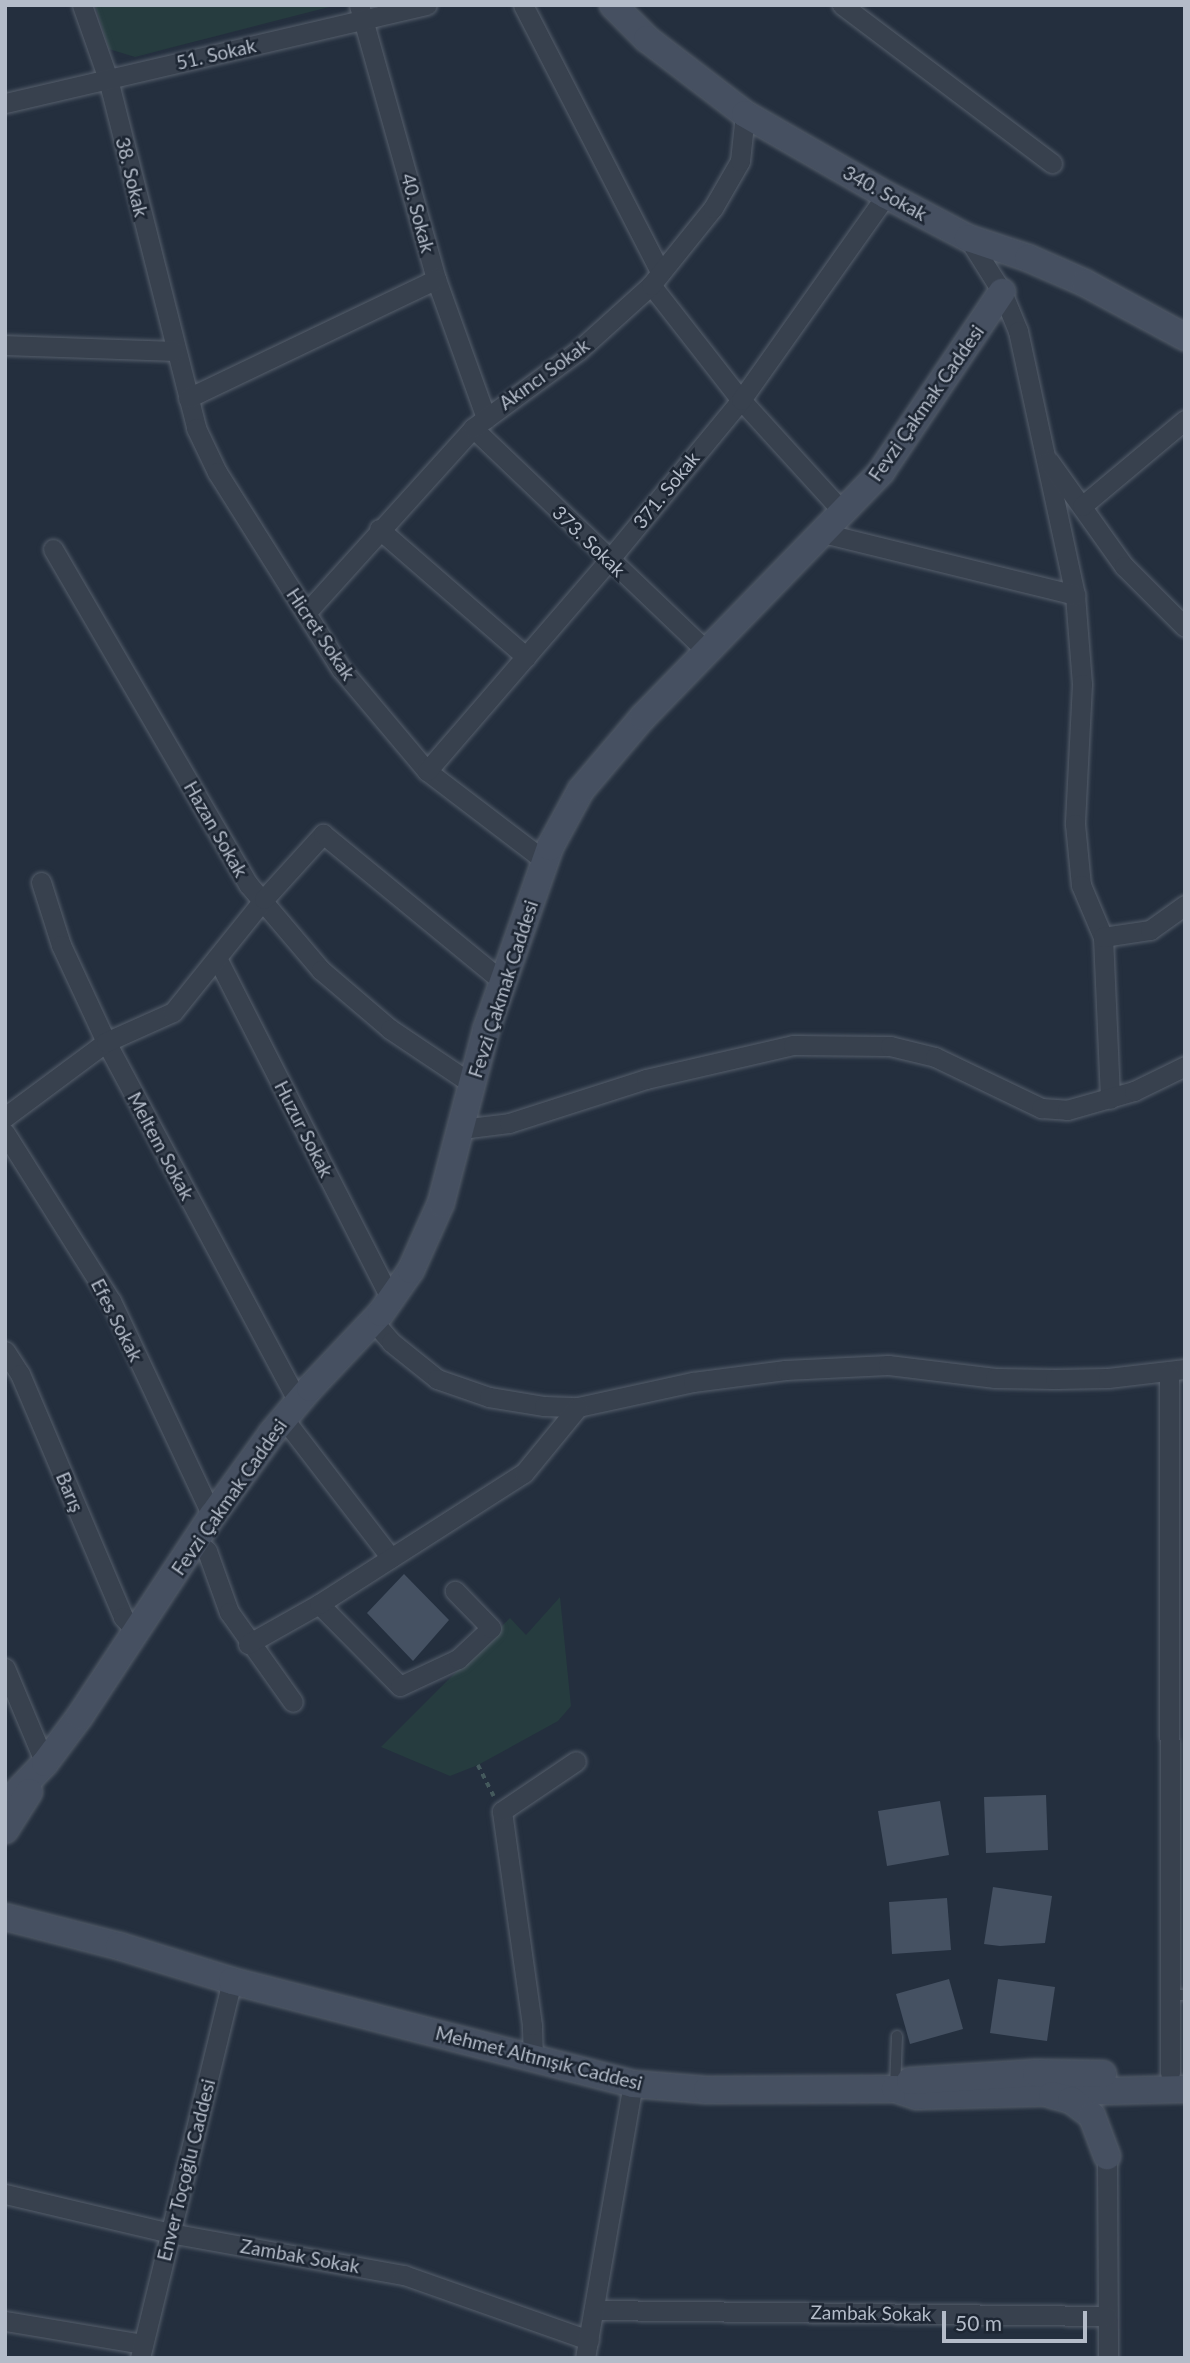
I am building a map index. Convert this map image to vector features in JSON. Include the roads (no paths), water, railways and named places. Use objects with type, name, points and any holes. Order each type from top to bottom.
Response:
[{"type":"street","name":"38. Sokak","points":[[82,5],[108,79],[174,351]]},
{"type":"street","name":"51. Sokak","points":[[5,103],[108,79],[362,12],[427,5]]},
{"type":"street","points":[[523,5],[656,279],[741,400],[844,513]]},
{"type":"street","name":"340. Sokak","points":[[613,5],[647,39],[746,114],[886,195],[968,238],[1028,257],[1085,283],[1185,337]]},
{"type":"street","points":[[842,5],[1052,163]]},
{"type":"street","name":"40. Sokak","points":[[362,12],[479,423]]},
{"type":"street","name":"Akıncı Sokak","points":[[306,613],[379,529],[479,423],[578,351],[656,279],[713,208],[740,161],[746,114]]},
{"type":"street","name":"371. Sokak","points":[[427,771],[609,560],[741,400],[886,195]]},
{"type":"street","points":[[968,238],[1002,292],[1018,331],[1075,595],[1082,684],[1075,824],[1081,885],[1103,937],[1110,1099]]},
{"type":"street","points":[[188,398],[436,279]]},
{"type":"street","name":"Fevzi Çakmak Caddesi","points":[[5,1830],[46,1763],[212,1516],[291,1410],[391,1300],[429,1233],[503,982],[545,861],[562,820],[581,790],[643,717],[881,472],[1002,292]]},
{"type":"street","points":[[5,345],[174,351]]},
{"type":"street","name":"Hicret Sokak","points":[[174,351],[196,428],[217,472],[341,669],[427,771],[545,861]]},
{"type":"street","points":[[1082,506],[1185,419]]},
{"type":"street","name":"373. Sokak","points":[[479,423],[609,560],[706,651]]},
{"type":"street","points":[[1044,454],[1125,566],[1185,627]]},
{"type":"street","points":[[379,529],[526,657]]},
{"type":"street","points":[[823,533],[1075,595]]},
{"type":"street","name":"Hazan Sokak","points":[[53,549],[248,884],[321,970],[390,1029],[472,1084]]},
{"type":"street","points":[[5,1117],[106,1042],[173,1012],[264,900],[323,834],[503,982]]},
{"type":"street","name":"Meltem Sokak","points":[[41,882],[61,945],[106,1042],[291,1410],[391,1558]]},
{"type":"street","points":[[1103,937],[1150,930],[1185,905]]},
{"type":"street","name":"Huzur Sokak","points":[[216,958],[391,1300]]},
{"type":"street","points":[[461,1129],[509,1123],[646,1079],[793,1045],[890,1046],[935,1057],[1041,1108],[1067,1110],[1110,1099],[1185,1066]]},
{"type":"street","name":"Efes Sokak","points":[[5,1133],[111,1301],[212,1516]]},
{"type":"street","points":[[373,1321],[391,1342],[438,1379],[489,1397],[544,1406],[578,1407],[693,1382],[785,1370],[888,1366],[995,1378],[1055,1379],[1177,1371],[1177,1995],[1180,2078]]},
{"type":"street","name":"Barış","points":[[5,1351],[20,1374],[123,1617],[136,1630]]},
{"type":"street","points":[[248,1644],[319,1604],[524,1473],[578,1407]]},
{"type":"street","points":[[196,1541],[207,1551],[229,1612],[248,1644],[293,1702]]},
{"type":"street","points":[[319,1604],[400,1686],[458,1659],[491,1628],[455,1591]]},
{"type":"street","points":[[5,1668],[46,1763]]},
{"type":"street","points":[[533,2057],[532,2025],[502,1811],[576,1761]]},
{"type":"street","name":"Fevzi Çakmak Caddesi","points":[[5,1805],[46,1763]]},
{"type":"street","name":"Mehmet Altınışık Caddesi","points":[[5,1917],[119,1946],[190,1970],[633,2084],[707,2090],[895,2089],[917,2096],[1005,2095],[1107,2082]]},
{"type":"street","name":"Mehmet Altınışık Caddesi","points":[[5,1934],[111,1958],[190,1970]]},
{"type":"street","name":"Enver Toçoğlu Caddesi","points":[[142,2351],[232,1981]]},
{"type":"street","name":"Mehmet Altınışık Caddesi","points":[[895,2089],[919,2079],[1107,2082],[1180,2078]]},
{"type":"street","points":[[1107,2082],[1108,2358]]},
{"type":"street","points":[[587,2349],[633,2084]]},
{"type":"street","points":[[1005,2095],[1055,2095],[1082,2106],[1093,2116],[1107,2156]]},
{"type":"street","name":"Zambak Sokak","points":[[5,2194],[170,2233],[404,2275],[587,2349]]},
{"type":"street","name":"Zambak Sokak","points":[[594,2310],[1107,2316]]},
{"type":"street","points":[[5,2321],[142,2351]]},
{"type":"lane","points":[[895,2089],[897,2036]]}]
